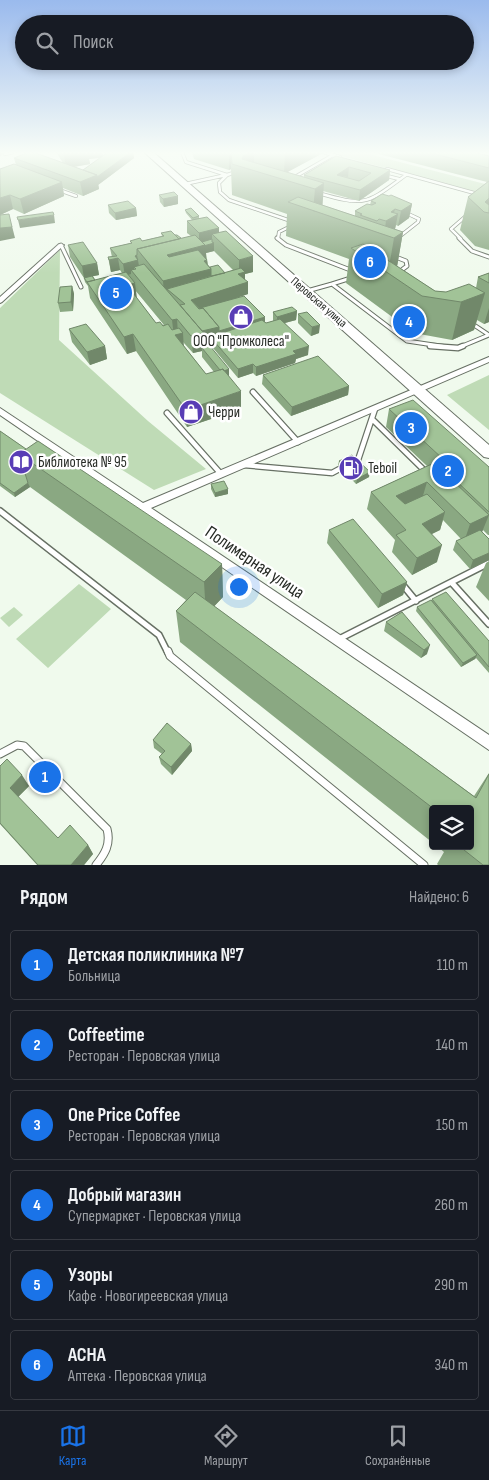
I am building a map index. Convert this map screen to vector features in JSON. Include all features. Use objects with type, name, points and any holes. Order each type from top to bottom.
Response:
[{"type":"main road","name":"Перовская улица","points":[[193,192],[489,453]]},
{"type":"street","points":[[0,301],[61,245]]},
{"type":"street","points":[[144,507],[489,359]]},
{"type":"street","name":"Полимерная улица","points":[[1,414],[144,507],[489,743]]},
{"type":"lane","points":[[65,192],[76,196]]},
{"type":"lane","points":[[220,192],[229,200],[296,223],[279,232],[277,238],[286,245],[362,274]]},
{"type":"lane","points":[[316,192],[354,204],[362,204],[369,202],[382,192]]},
{"type":"lane","points":[[471,192],[488,197]]},
{"type":"lane","points":[[481,203],[488,197]]},
{"type":"lane","points":[[473,210],[451,229],[472,251],[489,257]]},
{"type":"lane","points":[[398,238],[420,219],[399,211]]},
{"type":"lane","points":[[61,245],[81,286]]},
{"type":"lane","points":[[389,255],[406,261],[407,266],[396,275]]},
{"type":"lane","points":[[306,292],[354,276]]},
{"type":"lane","points":[[332,284],[407,341],[430,346],[458,348],[489,335]]},
{"type":"lane","points":[[465,320],[489,335]]},
{"type":"lane","points":[[253,392],[298,442]]},
{"type":"lane","points":[[243,465],[332,473],[358,460],[375,408]]},
{"type":"lane","points":[[167,413],[221,474]]},
{"type":"lane","points":[[372,419],[429,475]]},
{"type":"lane","points":[[0,511],[159,635],[170,656],[424,865]]},
{"type":"lane","points":[[338,640],[489,563]]},
{"type":"lane","points":[[398,580],[416,601]]},
{"type":"lane","points":[[452,582],[489,624]]},
{"type":"lane","points":[[0,754],[17,745],[24,746],[107,829],[109,835],[108,844],[105,853],[96,865]]},
{"type":"green space","points":[[476,192],[489,192],[489,196]]},
{"type":"green space","points":[[60,250],[59,340],[148,421],[206,469],[154,490],[0,393],[0,308]]},
{"type":"green space","points":[[489,375],[489,430],[447,395]]},
{"type":"green space","points":[[79,584],[111,609],[48,668],[16,639]]},
{"type":"green space","points":[[14,607],[23,615],[9,627],[0,618]]},
{"type":"building","points":[[0,192],[36,192],[20,199],[10,195],[0,198]]},
{"type":"building","points":[[174,192],[178,196],[163,199],[159,195]]},
{"type":"building","points":[[474,192],[489,192],[489,198],[485,202],[489,205],[489,213],[484,212],[468,197]]},
{"type":"building","points":[[382,194],[391,195],[412,204],[401,211],[395,209],[391,212],[398,214],[386,221],[379,219],[377,221],[360,215],[362,214],[355,211],[367,204],[372,205],[376,203],[371,201]]},
{"type":"building","points":[[298,197],[403,232],[394,238],[288,202]]},
{"type":"building","points":[[128,201],[136,208],[115,213],[108,205]]},
{"type":"building","points":[[191,208],[199,216],[193,218],[185,210]]},
{"type":"building","points":[[53,212],[54,215],[18,220],[17,217]]},
{"type":"building","points":[[9,214],[12,227],[0,228],[0,215]]},
{"type":"building","points":[[207,217],[219,228],[199,233],[187,221]]},
{"type":"building","points":[[171,231],[179,239],[137,249],[137,255],[135,256],[138,260],[123,264],[118,258],[109,260],[108,257],[117,256],[110,248],[132,243],[130,241],[140,238],[142,241],[164,236],[161,233]]},
{"type":"building","points":[[226,231],[253,256],[239,260],[212,234]]},
{"type":"building","points":[[195,235],[205,245],[167,255],[169,257],[198,250],[207,260],[204,261],[211,269],[163,281],[137,249]]},
{"type":"building","points":[[212,239],[214,243],[200,247],[205,245],[202,242]]},
{"type":"building","points":[[83,242],[97,263],[82,266],[68,245]]},
{"type":"building","points":[[363,244],[435,291],[446,292],[469,284],[485,293],[461,302],[422,296],[351,248]]},
{"type":"building","points":[[144,264],[204,333],[191,336],[177,319],[172,320],[131,270]]},
{"type":"building","points":[[218,265],[225,273],[211,276],[210,267]]},
{"type":"building","points":[[241,268],[245,272],[238,274],[248,282],[191,300],[199,309],[203,308],[219,327],[202,331],[180,305],[185,304],[167,289]]},
{"type":"building","points":[[126,272],[135,283],[127,285],[156,323],[160,322],[163,326],[168,324],[172,330],[179,328],[183,333],[175,335],[206,374],[223,369],[241,391],[186,410],[133,334],[124,337],[87,282]]},
{"type":"building","points":[[489,273],[489,283],[478,277]]},
{"type":"building","points":[[92,276],[95,280],[87,282],[84,278]]},
{"type":"building","points":[[72,286],[71,302],[58,303],[60,287]]},
{"type":"building","points":[[244,296],[265,317],[219,331],[219,327],[203,308],[200,308]]},
{"type":"building","points":[[292,307],[297,311],[277,317],[273,312]]},
{"type":"building","points":[[307,312],[320,325],[312,327],[298,314]]},
{"type":"building","points":[[280,319],[309,346],[293,351],[296,354],[256,367],[253,364],[238,369],[213,340],[228,335],[225,332],[262,320],[266,323]]},
{"type":"building","points":[[86,324],[105,346],[87,352],[69,329]]},
{"type":"building","points":[[210,346],[229,369],[220,370],[202,348]]},
{"type":"building","points":[[318,356],[349,386],[292,407],[263,375]]},
{"type":"building","points":[[413,400],[489,467],[489,512],[450,475],[457,472],[389,409]]},
{"type":"building","points":[[0,431],[26,449],[19,454],[28,483],[14,493],[0,483]]},
{"type":"building","points":[[38,441],[222,564],[204,582],[19,454]]},
{"type":"building","points":[[352,455],[370,472],[357,479],[339,461]]},
{"type":"building","points":[[434,463],[489,515],[470,524],[427,482],[396,496],[405,504],[427,494],[445,512],[422,524],[442,545],[417,558],[396,535],[406,530],[371,492]]},
{"type":"building","points":[[224,481],[228,489],[215,493],[211,484]]},
{"type":"building","points":[[353,519],[407,582],[382,594],[329,530]]},
{"type":"building","points":[[480,530],[489,539],[489,553],[473,560],[456,541]]},
{"type":"building","points":[[195,592],[476,798],[489,774],[489,865],[483,865],[464,850],[474,850],[474,805],[429,805],[176,611]]},
{"type":"building","points":[[446,592],[489,641],[489,667],[432,599]]},
{"type":"building","points":[[431,600],[477,655],[463,663],[417,607]]},
{"type":"building","points":[[402,612],[430,645],[424,650],[386,622]]},
{"type":"building","points":[[167,723],[191,744],[171,767],[159,757],[165,751],[153,740]]},
{"type":"building","points":[[7,759],[22,775],[10,788],[58,838],[70,825],[88,845],[71,865],[38,865],[0,823],[0,766]]},
{"type":"place","name":"АСНА","points":[[370,262]]},
{"type":"place","name":"Узоры","points":[[116,293]]},
{"type":"place","name":"ООО \"Промколеса\"","points":[[241,317]]},
{"type":"place","name":"Добрый магазин","points":[[409,322]]},
{"type":"place","name":"Черри","points":[[191,412]]},
{"type":"place","name":"One Price Coffee","points":[[411,428]]},
{"type":"place","name":"Библиотека № 95","points":[[21,462]]},
{"type":"place","name":"Teboil","points":[[351,468]]},
{"type":"place","name":"Coffeetime","points":[[448,471]]},
{"type":"place","name":"Детская поликлиника №7","points":[[45,777]]}]
